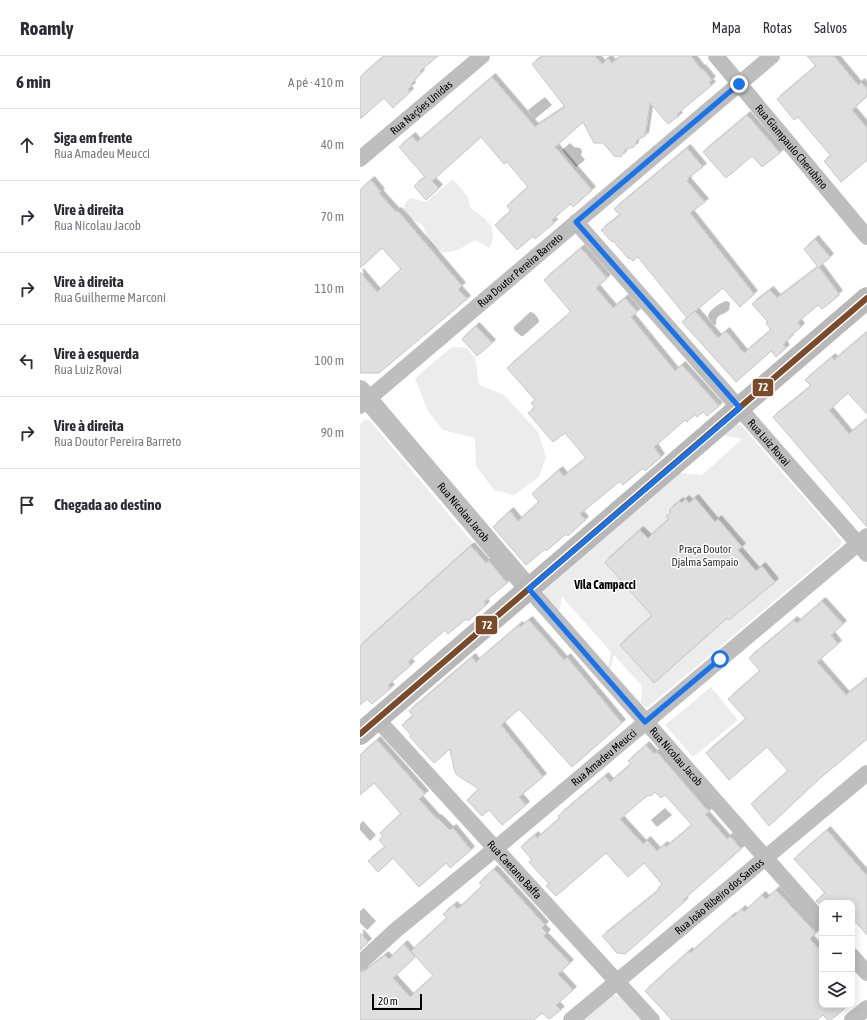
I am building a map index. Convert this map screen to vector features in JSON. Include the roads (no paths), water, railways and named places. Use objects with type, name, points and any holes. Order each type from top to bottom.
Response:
[{"type":"main road","points":[[360,734],[867,298]]},
{"type":"street","name":"Rua Nações Unidas","points":[[360,159],[482,56]]},
{"type":"street","name":"Rua Giampaulo Cherubino","points":[[716,56],[867,237]]},
{"type":"street","name":"Rua Doutor Pereira Barreto","points":[[363,399],[576,222],[772,56]]},
{"type":"street","name":"Rua Luiz Rovai","points":[[576,222],[740,408],[864,545]]},
{"type":"street","name":"Rua Nicolau Jacob","points":[[363,399],[819,919]]},
{"type":"street","name":"Rua Amadeu Meucci","points":[[360,963],[396,930],[495,849],[645,722],[864,545]]},
{"type":"street","name":"Rua Caetano Baffa","points":[[377,719],[652,1020]]},
{"type":"street","name":"Rua João Ribeiro dos Santos","points":[[571,1020],[867,773]]},
{"type":"street","points":[[855,959],[867,973]]},
{"type":"street","points":[[852,1020],[867,1008]]},
{"type":"district","name":"Vila Campacci","points":[[605,585]]},
{"type":"park label","name":"Praça Doutor Djalma Sampaio","points":[[705,555]]}]
